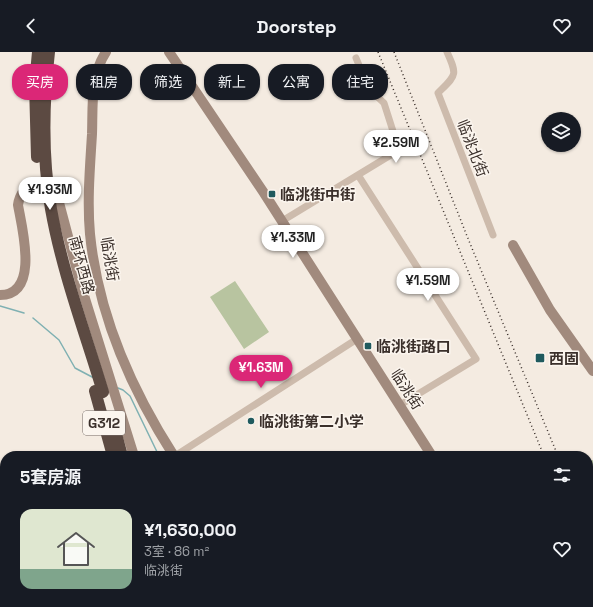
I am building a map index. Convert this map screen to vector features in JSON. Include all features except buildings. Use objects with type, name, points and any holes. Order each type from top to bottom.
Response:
[{"type":"highway","name":"南环西路","points":[[38,52],[35,84],[37,156],[43,210],[55,263],[120,451]]},
{"type":"highway","name":"南环西路","points":[[49,52],[45,85],[45,153],[51,209],[63,262],[99,392],[112,451]]},
{"type":"street","name":"临洮街","points":[[106,52],[98,63],[94,79],[90,176],[90,234],[102,299],[123,363],[172,451]]},
{"type":"street","name":"临洮街","points":[[169,52],[282,221],[429,451]]},
{"type":"street","name":"临洮北街","points":[[447,52],[455,69],[454,75],[438,93],[493,236]]},
{"type":"street","points":[[282,221],[399,150],[384,103],[369,89],[356,58]]},
{"type":"street","points":[[358,175],[476,359],[400,405]]},
{"type":"street","points":[[0,295],[18,288],[26,273],[18,198],[27,187],[40,183],[47,185],[57,194],[82,289],[132,451]]},
{"type":"street","points":[[513,245],[550,310],[593,371]]},
{"type":"street","name":"临洮街","points":[[183,451],[357,339]]},
{"type":"green space","points":[[235,281],[269,332],[244,349],[210,297]]},
{"type":"waterway","points":[[0,306],[24,313]]},
{"type":"waterway","points":[[33,318],[59,340],[75,368],[94,378]]},
{"type":"waterway","points":[[118,388],[130,396],[157,451]]},
{"type":"railway","points":[[378,52],[542,451]]},
{"type":"railway","points":[[394,52],[469,241],[556,451]]},
{"type":"place","name":"临洮街中街","points":[[272,194]]},
{"type":"place","name":"临洮街路口","points":[[368,346]]},
{"type":"place","name":"西固","points":[[540,358]]},
{"type":"place","name":"临洮街第二小学","points":[[251,421]]}]
